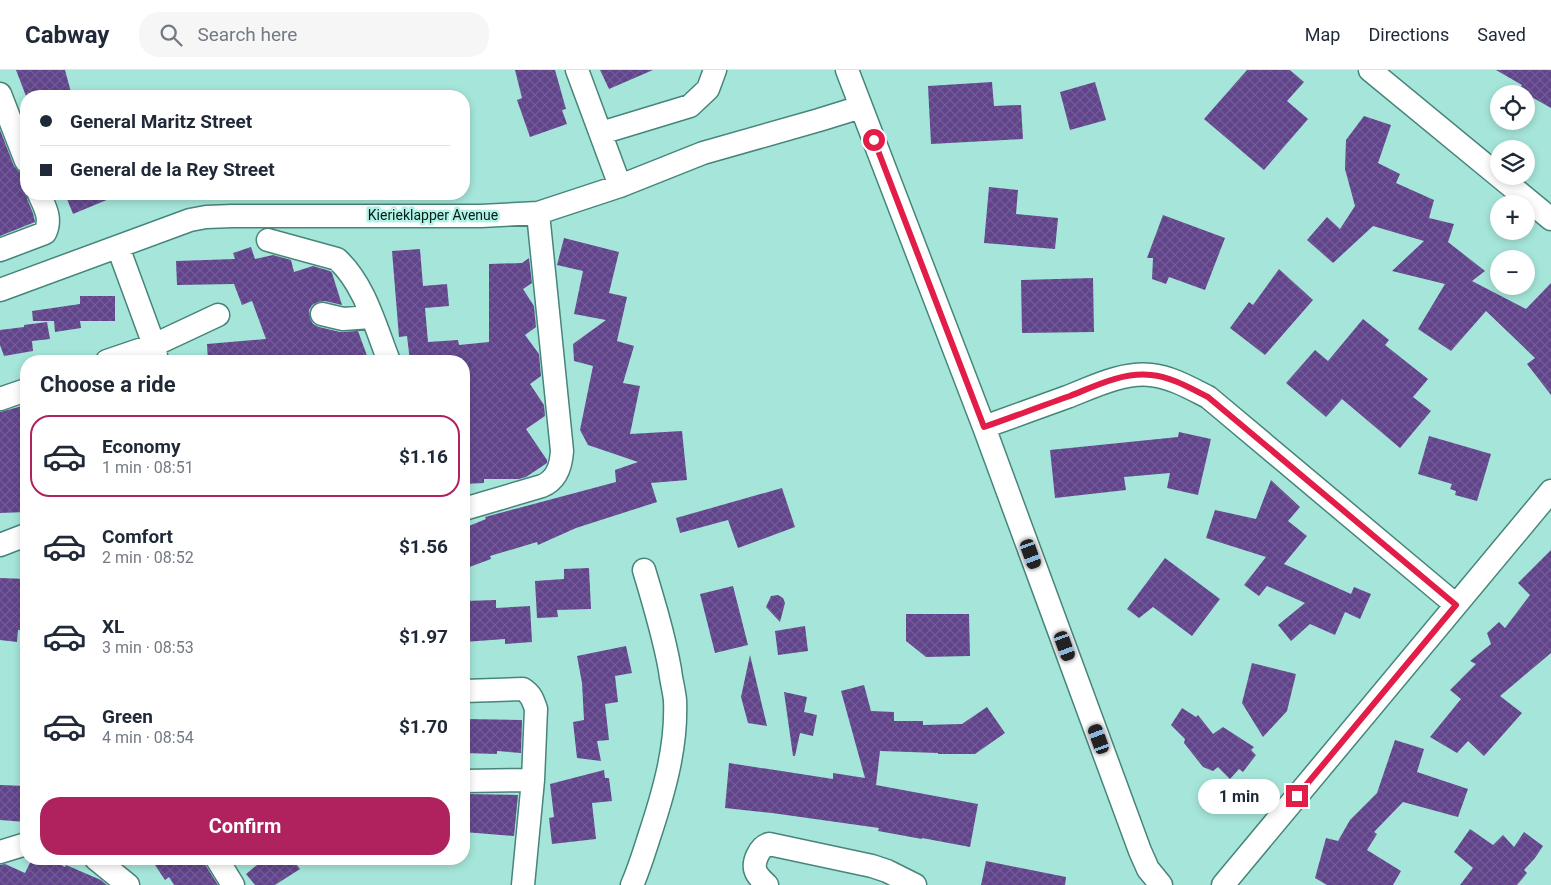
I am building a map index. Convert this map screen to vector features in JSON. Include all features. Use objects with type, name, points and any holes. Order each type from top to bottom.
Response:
[{"type":"street","points":[[577,70],[620,186]]},
{"type":"street","points":[[601,133],[690,106],[708,89],[715,70]]},
{"type":"street","points":[[847,70],[984,427],[1140,851],[1148,869],[1161,885]]},
{"type":"street","points":[[1370,70],[1551,219]]},
{"type":"street","points":[[0,94],[20,146]]},
{"type":"street","name":"Kierieklapper Avenue","points":[[0,290],[190,220],[206,217],[481,216],[538,213],[620,186],[703,153],[861,107]]},
{"type":"street","points":[[0,250],[45,233],[49,218],[42,200]]},
{"type":"street","points":[[470,507],[548,484],[554,478],[560,463],[562,451],[538,213]]},
{"type":"street","points":[[268,240],[337,259],[357,283],[387,355]]},
{"type":"street","points":[[118,247],[155,353],[218,315]]},
{"type":"street","points":[[322,314],[343,319],[371,317]]},
{"type":"street","points":[[984,427],[1129,376],[1143,375],[1168,379],[1208,397],[1456,605]]},
{"type":"street","points":[[0,399],[20,392]]},
{"type":"street","points":[[1223,885],[1551,491]]},
{"type":"street","points":[[0,545],[20,537]]},
{"type":"street","points":[[632,885],[660,802],[672,753],[675,726],[674,698],[668,662],[644,570]]},
{"type":"street","points":[[470,691],[523,689],[528,692],[536,709],[533,780],[523,885]]},
{"type":"street","points":[[470,781],[533,780]]},
{"type":"street","points":[[767,885],[758,876],[755,868],[760,850],[764,845],[769,844],[872,866],[915,885]]},
{"type":"street","points":[[0,852],[20,846]]},
{"type":"street","points":[[103,865],[128,885]]},
{"type":"street","points":[[221,865],[233,885]]},
{"type":"building","points":[[16,70],[65,70],[70,90],[24,90]]},
{"type":"building","points":[[515,70],[555,70],[566,109],[562,110],[567,124],[530,137],[517,100],[522,98]]},
{"type":"building","points":[[600,70],[653,70],[609,89]]},
{"type":"building","points":[[1247,70],[1290,70],[1304,82],[1287,101],[1308,119],[1264,170],[1204,119]]},
{"type":"building","points":[[1496,70],[1551,70],[1551,108],[1535,99],[1535,85],[1522,85]]},
{"type":"building","points":[[992,82],[994,106],[1021,105],[1023,139],[931,144],[928,86]]},
{"type":"building","points":[[1095,82],[1106,120],[1070,130],[1060,92]]},
{"type":"building","points":[[1364,116],[1391,125],[1378,163],[1400,174],[1396,183],[1434,200],[1429,218],[1454,224],[1448,242],[1485,271],[1472,281],[1490,290],[1490,295],[1499,295],[1526,309],[1551,283],[1551,395],[1527,364],[1535,358],[1486,311],[1451,351],[1418,329],[1445,284],[1392,271],[1424,241],[1373,226],[1333,263],[1307,240],[1327,217],[1340,229],[1355,206],[1345,169],[1346,140]]},
{"type":"building","points":[[0,130],[14,166],[20,172],[20,200],[27,200],[35,222],[0,236]]},
{"type":"building","points":[[989,187],[1018,190],[1016,214],[1058,218],[1055,249],[984,243]]},
{"type":"building","points":[[67,200],[107,200],[73,214]]},
{"type":"building","points":[[1163,215],[1225,238],[1205,290],[1169,277],[1166,284],[1152,279],[1153,258],[1147,258]]},
{"type":"building","points":[[564,238],[619,252],[609,293],[627,297],[617,341],[634,346],[623,383],[640,386],[630,434],[682,431],[687,480],[651,483],[657,502],[576,528],[538,545],[537,542],[490,556],[491,559],[470,567],[470,526],[486,519],[485,517],[616,482],[615,470],[638,462],[588,445],[580,430],[593,366],[574,361],[573,344],[606,320],[574,314],[583,271],[557,265]]},
{"type":"building","points":[[251,247],[255,259],[273,255],[291,260],[294,272],[313,266],[330,271],[342,305],[325,301],[318,302],[312,305],[309,310],[310,318],[313,324],[319,327],[340,332],[358,331],[367,355],[208,355],[207,344],[266,339],[252,301],[242,305],[234,284],[177,285],[176,261],[235,259],[233,253]]},
{"type":"building","points":[[420,249],[423,286],[447,284],[449,306],[425,308],[428,342],[458,340],[459,345],[489,342],[489,264],[522,263],[529,258],[532,283],[523,289],[534,306],[536,327],[525,335],[539,354],[541,376],[530,384],[544,405],[545,416],[526,429],[547,460],[547,463],[526,477],[519,479],[484,479],[484,483],[470,484],[470,355],[409,355],[407,336],[399,337],[392,251]]},
{"type":"building","points":[[1279,269],[1313,300],[1265,355],[1230,328],[1249,302],[1253,305]]},
{"type":"building","points":[[1093,278],[1094,332],[1022,333],[1021,280]]},
{"type":"building","points":[[80,296],[115,296],[115,321],[80,321],[81,328],[55,332],[54,321],[33,321],[32,311],[80,304]]},
{"type":"building","points":[[1363,319],[1389,340],[1385,345],[1428,379],[1413,397],[1431,411],[1400,448],[1342,399],[1326,417],[1286,383],[1315,350],[1328,361]]},
{"type":"building","points":[[47,322],[50,339],[32,341],[33,351],[4,356],[0,345],[0,330]]},
{"type":"building","points":[[20,407],[20,512],[0,513],[0,412]]},
{"type":"building","points":[[1179,432],[1211,439],[1198,495],[1167,488],[1170,473],[1124,477],[1126,490],[1055,498],[1050,450],[1178,437]]},
{"type":"building","points":[[1429,436],[1491,454],[1477,501],[1455,495],[1456,491],[1450,489],[1452,484],[1418,474]]},
{"type":"building","points":[[1271,480],[1300,507],[1288,521],[1307,536],[1284,564],[1351,594],[1354,587],[1371,594],[1360,619],[1345,612],[1335,635],[1310,624],[1291,641],[1278,625],[1305,603],[1267,586],[1259,596],[1244,585],[1266,557],[1206,538],[1215,510],[1256,519]]},
{"type":"building","points":[[782,488],[795,527],[738,548],[728,520],[680,533],[676,518]]},
{"type":"building","points":[[1551,550],[1551,653],[1500,696],[1522,713],[1484,756],[1468,741],[1457,753],[1430,737],[1461,699],[1450,690],[1476,664],[1470,661],[1491,644],[1487,633],[1499,622],[1505,628],[1530,595],[1518,583]]},
{"type":"building","points":[[1165,558],[1220,599],[1192,636],[1153,607],[1139,618],[1127,609]]},
{"type":"building","points":[[589,568],[591,609],[557,610],[558,617],[537,618],[535,581],[564,579],[564,569]]},
{"type":"building","points":[[0,578],[20,579],[20,630],[18,630],[17,642],[0,640]]},
{"type":"building","points":[[733,586],[748,645],[715,653],[700,594]]},
{"type":"building","points":[[778,595],[783,598],[785,603],[780,622],[766,607],[771,596]]},
{"type":"building","points":[[496,600],[496,608],[530,606],[532,642],[505,644],[505,639],[470,642],[470,601]]},
{"type":"building","points":[[906,614],[969,614],[970,656],[926,657],[906,641]]},
{"type":"building","points":[[805,626],[808,651],[778,655],[775,631]]},
{"type":"building","points":[[626,646],[632,673],[615,676],[618,702],[605,704],[609,740],[597,741],[601,761],[577,758],[573,722],[584,720],[582,683],[577,656]]},
{"type":"building","points":[[750,655],[767,726],[748,723],[741,697]]},
{"type":"building","points":[[1252,663],[1296,674],[1287,711],[1263,737],[1242,703]]},
{"type":"building","points":[[864,685],[871,711],[894,712],[894,721],[923,721],[923,725],[962,724],[987,707],[1005,733],[975,754],[880,751],[876,785],[978,804],[970,847],[878,831],[879,828],[725,808],[729,763],[833,779],[833,773],[865,778],[841,691]]},
{"type":"building","points":[[784,692],[807,697],[804,712],[817,715],[813,736],[800,733],[795,756],[793,756]]},
{"type":"building","points":[[1182,708],[1196,717],[1198,715],[1213,734],[1223,727],[1254,747],[1251,750],[1256,755],[1243,772],[1239,769],[1230,779],[1218,767],[1213,771],[1203,767],[1184,743],[1185,739],[1171,725]]},
{"type":"building","points":[[470,719],[522,720],[521,753],[497,751],[497,754],[470,753]]},
{"type":"building","points":[[1395,740],[1424,749],[1417,772],[1468,789],[1458,817],[1403,802],[1374,832],[1377,834],[1367,850],[1401,871],[1393,885],[1327,885],[1315,878],[1326,838],[1338,841],[1350,820],[1377,793]]},
{"type":"building","points":[[604,770],[605,778],[609,778],[612,801],[592,803],[596,839],[552,844],[549,818],[554,817],[550,784]]},
{"type":"building","points":[[0,785],[20,786],[20,822],[0,820]]},
{"type":"building","points":[[470,794],[518,795],[514,836],[470,832]]},
{"type":"building","points":[[1470,829],[1493,845],[1503,835],[1514,847],[1524,832],[1543,846],[1524,870],[1527,873],[1517,885],[1460,885],[1473,868],[1454,852]]},
{"type":"building","points":[[986,861],[1066,877],[1065,885],[981,885]]},
{"type":"building","points":[[5,864],[25,873],[29,865],[61,865],[65,867],[66,865],[101,880],[107,885],[0,885],[0,865]]},
{"type":"building","points":[[155,865],[206,865],[218,885],[174,885],[169,877],[165,880]]},
{"type":"building","points":[[257,865],[297,865],[300,869],[275,885],[255,885],[246,874]]},
{"type":"route","points":[[874,140],[984,427],[1129,376],[1152,375],[1168,379],[1208,397],[1456,605],[1297,796]]}]
